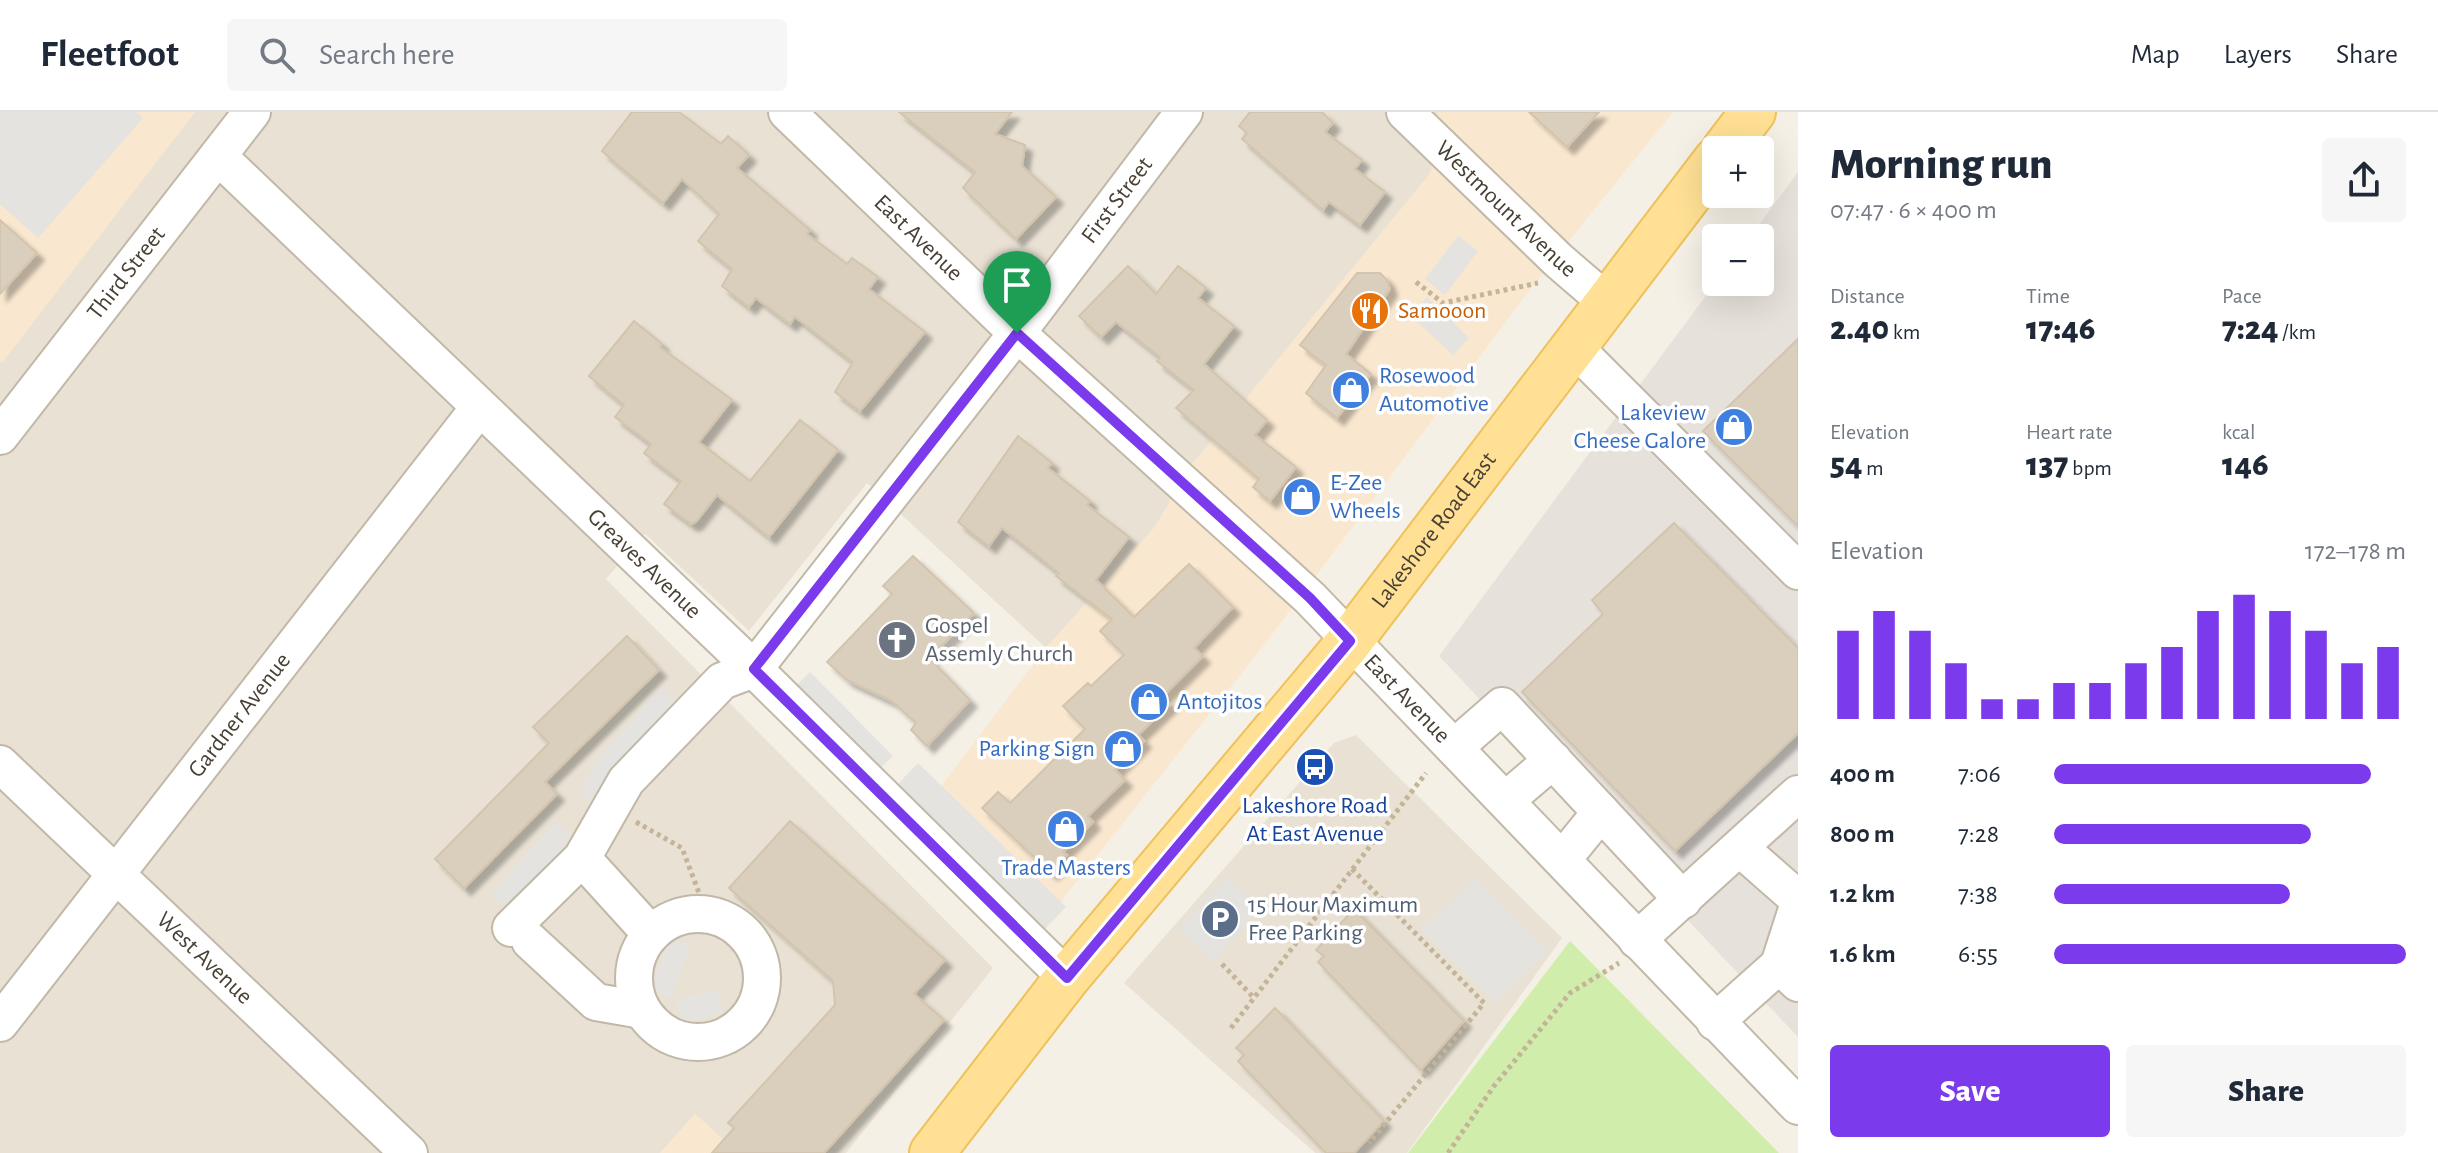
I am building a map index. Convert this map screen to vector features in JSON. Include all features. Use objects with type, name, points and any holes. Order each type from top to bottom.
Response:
[{"type":"main road","points":[[1735,136],[1753,112]]},
{"type":"main road","name":"Lakeshore Road East","points":[[932,1153],[1067,978],[1350,641],[1576,349],[1702,179]]},
{"type":"street","name":"Third Street","points":[[0,436],[252,112]]},
{"type":"street","name":"East Avenue","points":[[787,112],[1017,333],[1310,598],[1562,860],[1627,953],[1715,1022],[1798,1106]]},
{"type":"street","name":"First Street","points":[[754,669],[1017,333],[1184,112]]},
{"type":"street","name":"Westmount Avenue","points":[[1405,112],[1558,260],[1608,303]]},
{"type":"street","name":"Greaves Avenue","points":[[218,156],[754,669],[1067,978]]},
{"type":"street","points":[[1576,349],[1798,571]]},
{"type":"street","name":"Gardner Avenue","points":[[0,1023],[479,408]]},
{"type":"street","points":[[642,1010],[596,1002],[520,934],[582,858],[626,781],[722,681],[754,669]]},
{"type":"street","points":[[1455,747],[1502,706],[1683,900]]},
{"type":"street","points":[[1506,800],[1553,760]]},
{"type":"street","name":"West Avenue","points":[[0,764],[404,1151]]},
{"type":"street","points":[[1627,953],[1798,794]]},
{"type":"street","points":[[1562,860],[1601,812]]},
{"type":"street","points":[[1741,849],[1798,899]]},
{"type":"street","points":[[582,858],[651,934]]},
{"type":"street","points":[[1715,1022],[1788,974],[1798,906]]},
{"type":"street","points":[[707,914],[740,929],[756,952],[762,979],[751,1014],[723,1037],[686,1041],[653,1024],[642,1010],[635,991],[634,971],[639,951],[651,934],[667,921],[686,915],[707,914]]},
{"type":"path","points":[[1416,282],[1443,303],[1542,282]]},
{"type":"path","points":[[1231,1028],[1426,773]]},
{"type":"path","points":[[610,808],[682,848],[707,914]]},
{"type":"path","points":[[1352,869],[1484,1003],[1369,1143]]},
{"type":"path","points":[[1448,1153],[1494,1086],[1570,993],[1627,953]]},
{"type":"path","points":[[1222,964],[1254,998]]},
{"type":"shaded area","points":[[0,112],[195,112],[2,363],[0,361]]},
{"type":"shaded area","points":[[0,112],[136,112],[143,118],[38,238],[0,204]]},
{"type":"shaded area","points":[[195,112],[1438,112],[1432,172],[1190,467],[1155,527],[1046,648],[867,483],[749,631],[645,534],[606,579],[993,968],[846,1153],[738,1153],[695,1114],[660,1153],[0,1153],[0,361]]},
{"type":"shaded area","points":[[1438,112],[1673,112],[1535,283],[1268,640],[1055,909],[932,798],[1046,648],[1155,527],[1190,467],[1431,172]]},
{"type":"shaded area","points":[[1798,172],[1798,1037],[1439,656],[1706,296],[1774,296],[1774,224],[1759,224]]},
{"type":"shaded area","points":[[1458,236],[1478,251],[1445,295],[1425,279]]},
{"type":"shaded area","points":[[1427,297],[1469,338],[1453,355],[1411,316]]},
{"type":"shaded area","points":[[810,672],[893,756],[876,772],[793,689]]},
{"type":"shaded area","points":[[662,686],[677,702],[618,762],[595,803],[580,795],[600,755]]},
{"type":"shaded area","points":[[1356,735],[1562,938],[1407,1153],[1315,1153],[1124,983],[1334,743]]},
{"type":"shaded area","points":[[918,763],[1066,907],[1044,930],[896,786]]},
{"type":"shaded area","points":[[556,822],[573,837],[508,909],[491,894]]},
{"type":"shaded area","name":"15 Hour Maximum Free Parking","points":[[1226,877],[1261,908],[1214,962],[1178,930]]},
{"type":"shaded area","points":[[1475,878],[1548,950],[1495,1002],[1422,930]]},
{"type":"shaded area","points":[[669,938],[690,945],[671,998],[650,990]]},
{"type":"shaded area","points":[[716,989],[723,1012],[682,1024],[676,1001]]},
{"type":"shaded area","points":[[695,1114],[738,1153],[660,1153]]},
{"type":"green space","points":[[1570,941],[1779,1153],[1408,1153]]},
{"type":"building","points":[[632,112],[679,112],[721,144],[728,136],[749,155],[737,168],[810,230],[807,234],[847,264],[852,258],[878,277],[869,289],[925,332],[860,411],[835,392],[853,362],[795,317],[790,324],[756,298],[749,307],[722,286],[732,269],[698,241],[719,214],[682,179],[663,203],[602,151]]},
{"type":"building","points":[[899,112],[1012,112],[995,134],[1025,145],[1022,166],[1056,197],[1016,239],[963,188],[975,172]]},
{"type":"building","points":[[1250,112],[1322,112],[1333,123],[1325,132],[1362,160],[1355,169],[1385,192],[1360,225],[1329,202],[1323,210],[1242,139],[1247,133],[1239,126]]},
{"type":"building","points":[[1529,112],[1599,112],[1567,147]]},
{"type":"building","points":[[0,220],[37,253],[0,294]]},
{"type":"building","points":[[1128,266],[1156,294],[1178,266],[1206,288],[1198,298],[1234,326],[1204,364],[1267,420],[1255,435],[1296,467],[1270,501],[1253,487],[1259,479],[1176,408],[1194,390],[1157,361],[1160,357],[1116,322],[1101,337],[1079,316]]},
{"type":"building","points":[[1357,273],[1380,273],[1390,289],[1346,354],[1371,374],[1337,418],[1306,393],[1326,365],[1300,345]]},
{"type":"building","points":[[634,321],[662,344],[660,347],[732,400],[699,442],[750,481],[800,420],[838,450],[769,537],[717,495],[691,524],[664,504],[681,481],[644,453],[651,444],[615,417],[624,405],[589,376]]},
{"type":"building","points":[[1798,339],[1798,526],[1703,431]]},
{"type":"building","points":[[1018,436],[1052,463],[1048,468],[1090,501],[1087,505],[1129,537],[1096,580],[1134,617],[1189,564],[1233,607],[1194,648],[1203,656],[1162,697],[1170,704],[1138,735],[1144,741],[1115,770],[1125,780],[1088,816],[1093,822],[1063,852],[1067,855],[1051,873],[982,808],[998,792],[1010,803],[1085,729],[1063,706],[1088,683],[1091,686],[1124,655],[1100,631],[1112,619],[1056,576],[1059,573],[1002,528],[989,546],[958,522]]},
{"type":"building","points":[[1674,523],[1798,648],[1798,733],[1675,851],[1522,692],[1603,614],[1592,600]]},
{"type":"building","name":"Gospel Assemly Church","points":[[913,556],[974,613],[929,658],[970,700],[927,746],[911,730],[916,723],[892,701],[847,680],[827,662],[892,594],[883,586]]},
{"type":"building","points":[[627,636],[659,670],[545,782],[557,794],[464,888],[435,859],[549,743],[533,727]]},
{"type":"building","points":[[790,821],[945,960],[914,994],[944,1020],[824,1153],[712,1153],[734,1128],[728,1123],[835,1005],[833,981],[729,888]]},
{"type":"building","points":[[1354,909],[1464,1021],[1421,1070],[1318,962],[1324,956],[1316,950]]},
{"type":"building","points":[[1275,1008],[1384,1121],[1354,1153],[1326,1153],[1238,1061],[1244,1055],[1236,1048]]},
{"type":"place","name":"Samooon","points":[[1370,311]]},
{"type":"place","name":"Rosewood Automotive","points":[[1351,390]]},
{"type":"place","name":"Lakeview Cheese Galore","points":[[1734,427]]},
{"type":"place","name":"E-Zee Wheels","points":[[1302,497]]},
{"type":"place","name":"Gospel Assemly Church","points":[[897,640]]},
{"type":"place","name":"Antojitos","points":[[1149,702]]},
{"type":"place","name":"Parking Sign","points":[[1123,749]]},
{"type":"place","name":"Lakeshore Road At East Avenue","points":[[1315,767]]},
{"type":"place","name":"Trade Masters","points":[[1066,829]]},
{"type":"place","name":"15 Hour Maximum Free Parking","points":[[1220,919]]},
{"type":"route","points":[[1017,333],[1310,598],[1350,641],[1067,978],[754,669],[1017,333]]}]
